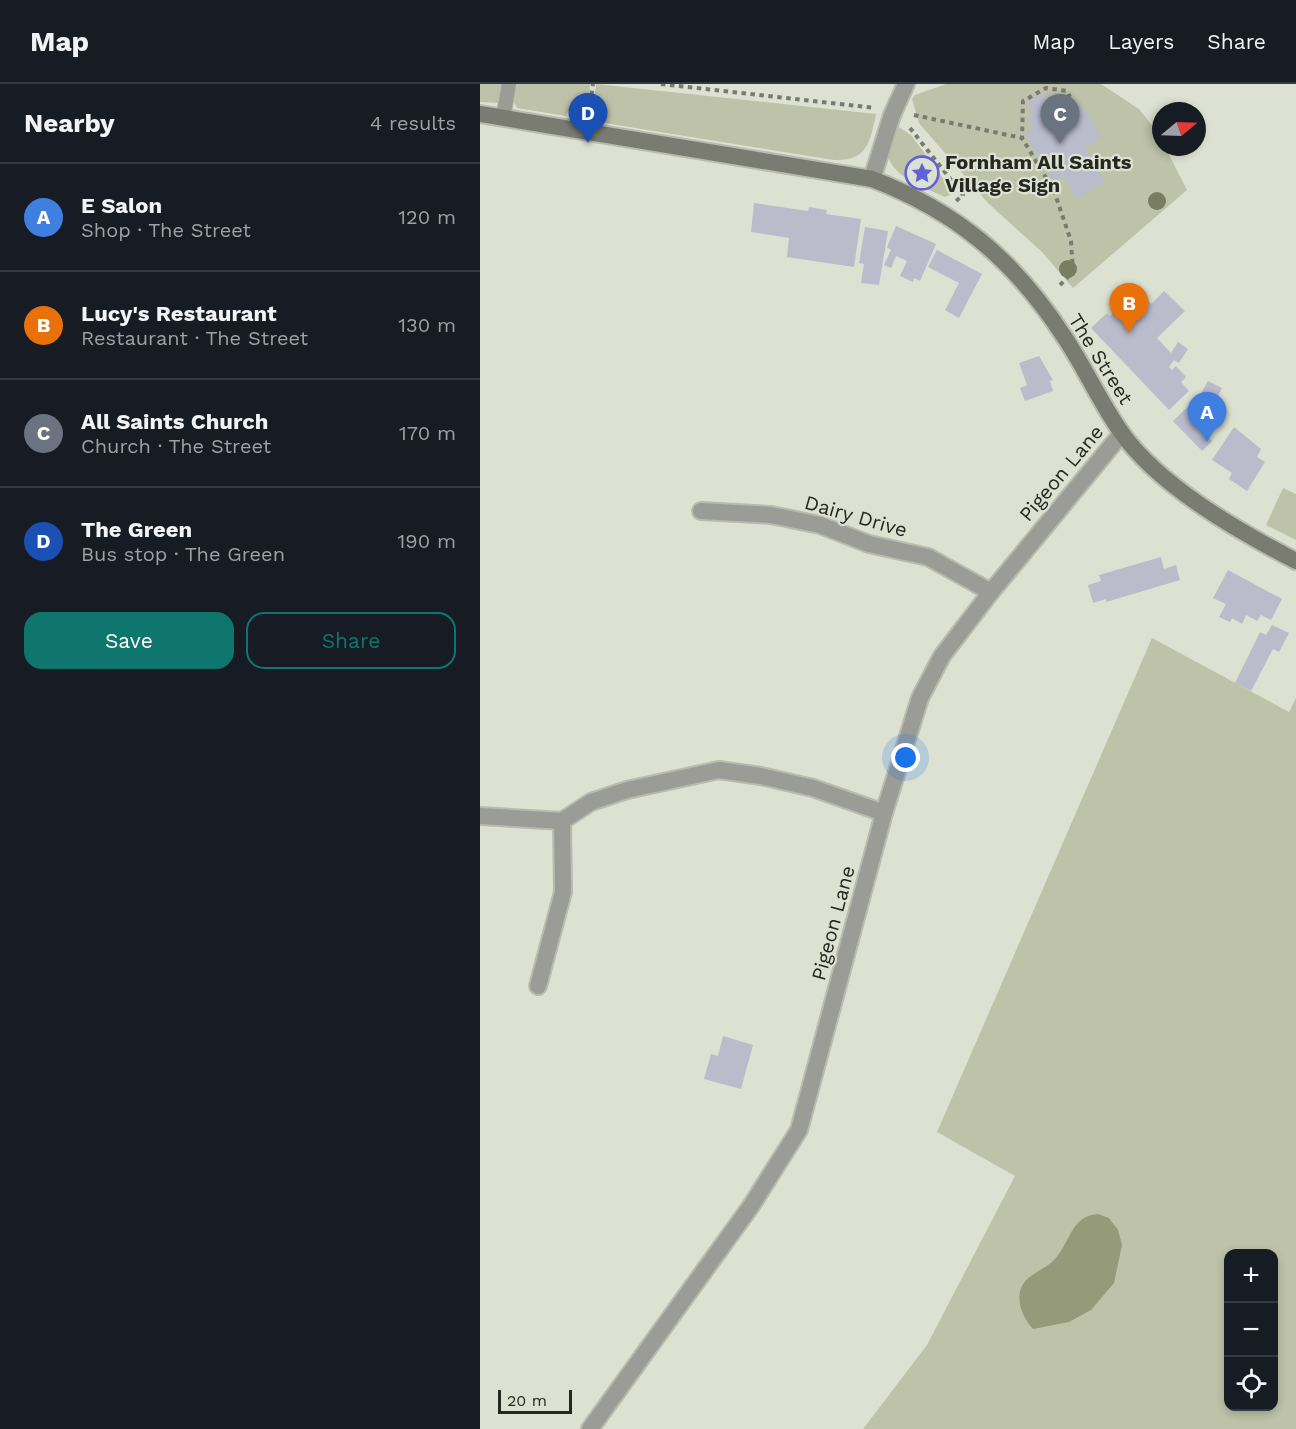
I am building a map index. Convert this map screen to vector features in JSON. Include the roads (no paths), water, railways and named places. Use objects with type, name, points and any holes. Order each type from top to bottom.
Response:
[{"type":"main road","name":"The Street","points":[[480,114],[873,179],[906,192],[942,211],[988,245],[1023,278],[1065,337],[1122,433],[1152,467],[1196,500],[1296,561]]},
{"type":"street","points":[[873,179],[892,115],[906,84]]},
{"type":"street","name":"Pigeon Lane","points":[[590,1429],[751,1206],[799,1130],[884,813],[920,698],[942,656],[991,592],[1122,433]]},
{"type":"street","name":"Dairy Drive","points":[[701,511],[771,515],[820,525],[869,544],[928,557],[991,592]]},
{"type":"street","points":[[480,816],[562,821],[591,802],[627,790],[719,770],[761,776],[813,788],[884,813]]},
{"type":"street","points":[[538,986],[563,892],[562,821]]},
{"type":"lane","points":[[503,118],[509,84]]},
{"type":"place","name":"The Green","points":[[588,143]]},
{"type":"place","name":"All Saints Church","points":[[1060,144]]},
{"type":"place","name":"Fornham All Saints Village Sign","points":[[922,173]]},
{"type":"place","name":"Lucy's Restaurant","points":[[1129,333]]},
{"type":"place","name":"E Salon","points":[[1207,442]]}]
